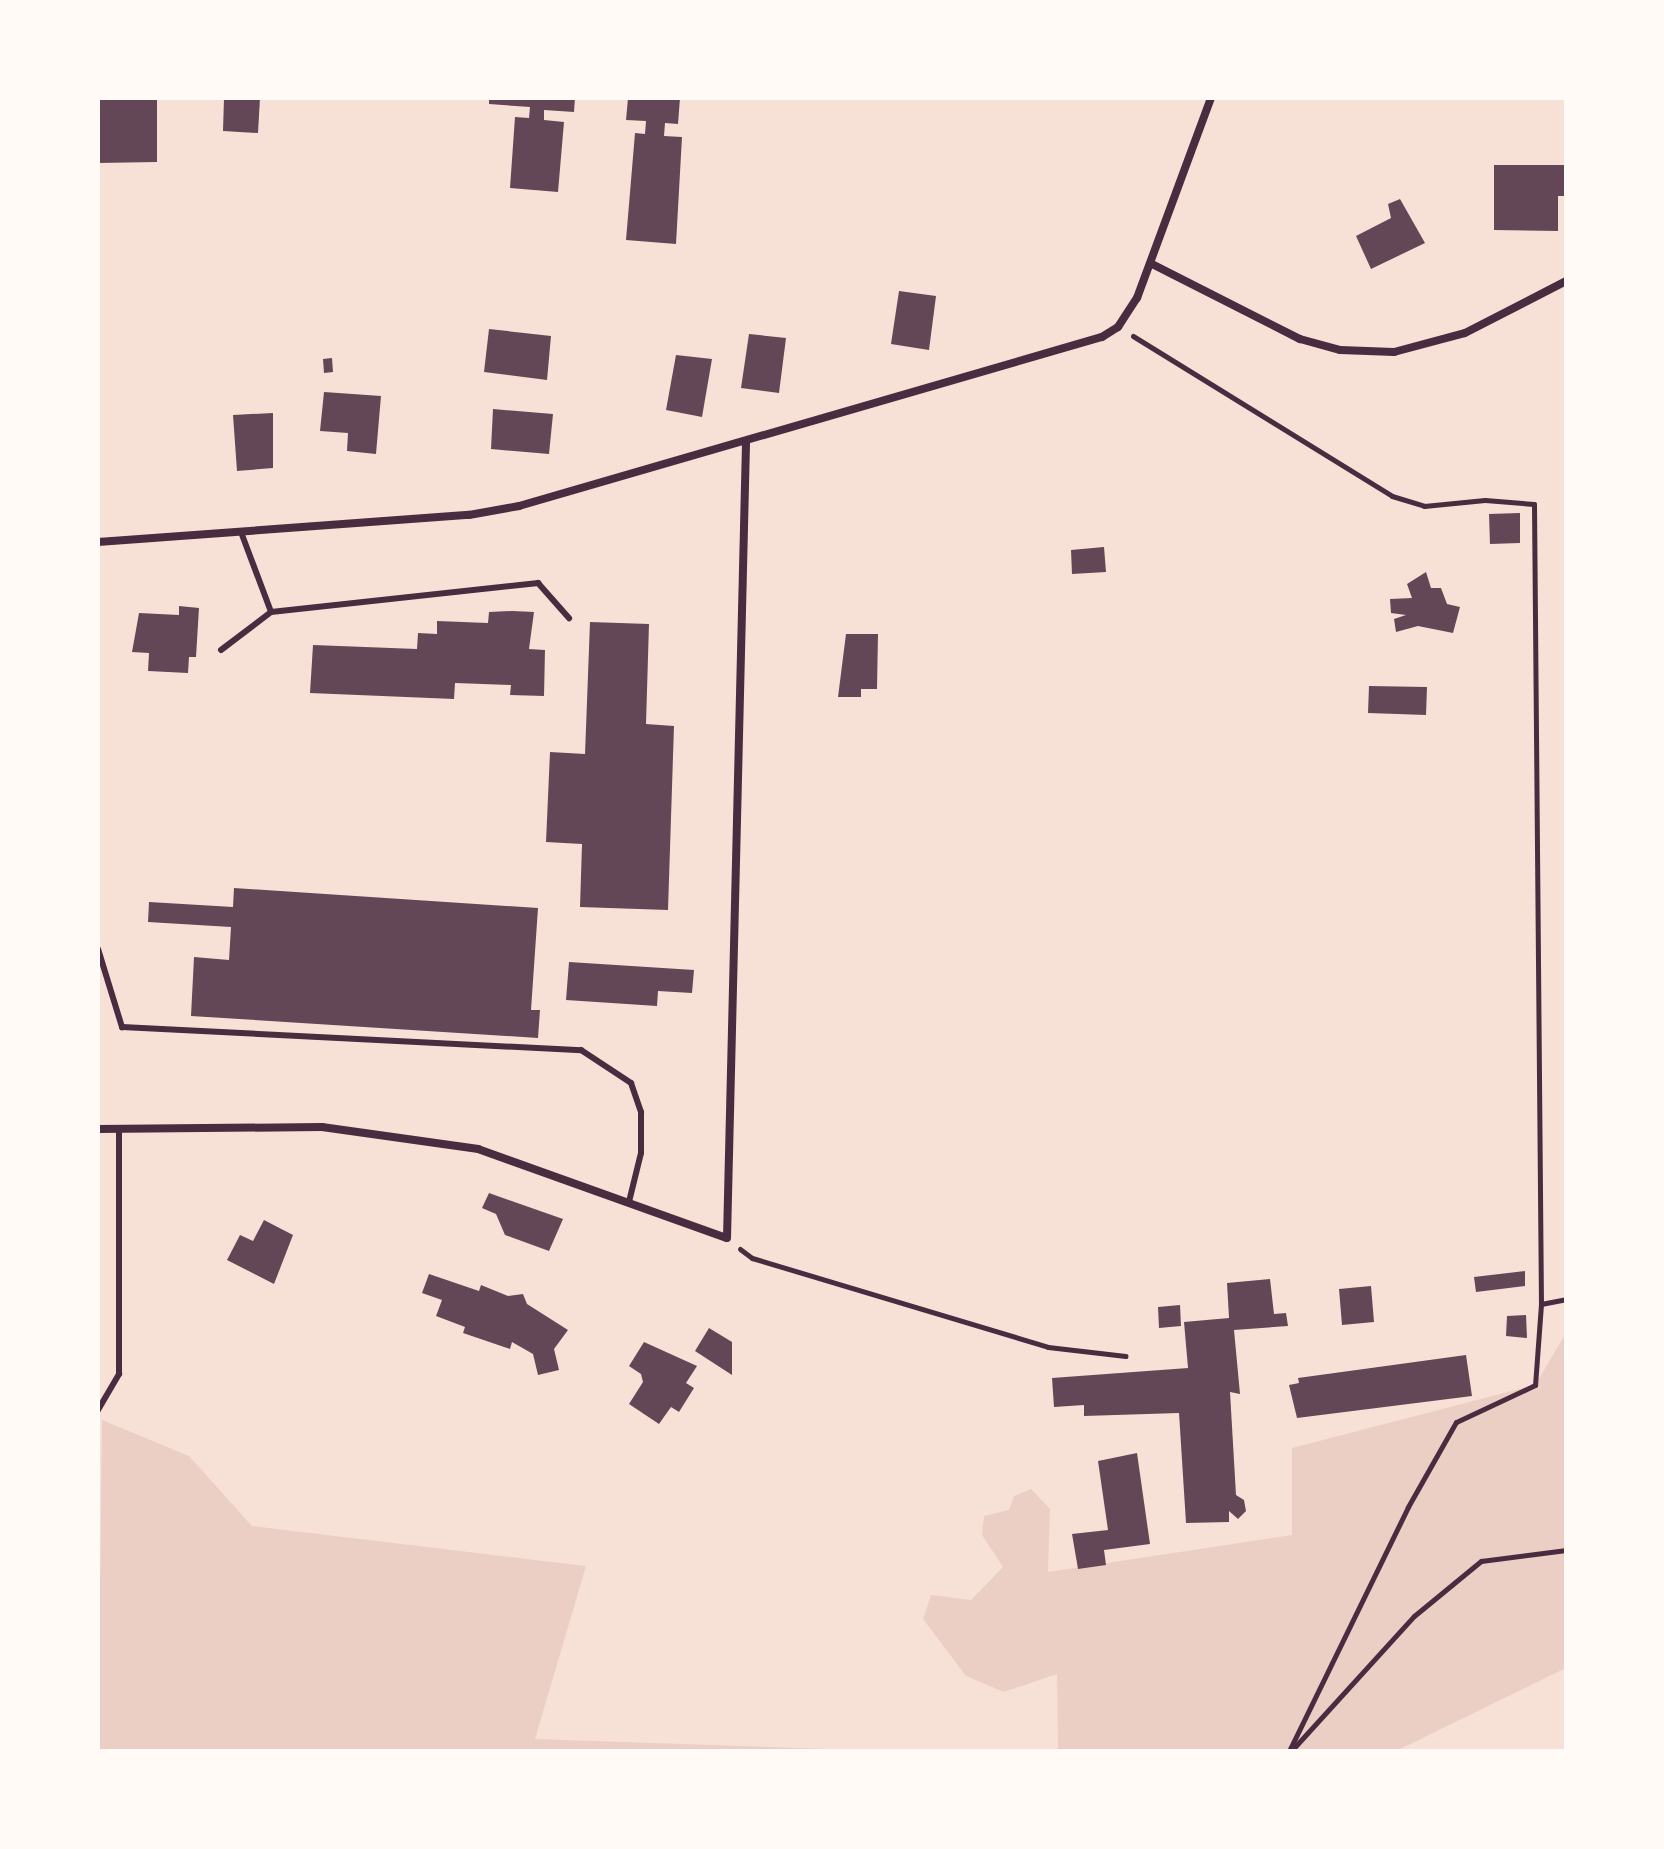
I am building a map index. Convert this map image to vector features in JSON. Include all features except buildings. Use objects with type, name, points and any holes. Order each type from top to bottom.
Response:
[{"type":"street","points":[[98,542],[469,515],[746,441],[1102,337],[1118,327],[1152,264],[1211,98]]},
{"type":"street","points":[[1152,264],[1300,339],[1340,350],[1394,352],[1465,333],[1566,281]]},
{"type":"street","points":[[98,1129],[322,1127],[478,1149],[727,1238],[746,441]]},
{"type":"lane","points":[[241,532],[271,612]]},
{"type":"lane","points":[[221,650],[271,612],[538,583],[569,618]]},
{"type":"lane","points":[[98,949],[122,1027],[581,1050],[631,1083],[641,1112],[641,1153],[629,1202]]},
{"type":"lane","points":[[98,1410],[119,1374],[119,1129]]},
{"type":"path","points":[[1118,327],[1392,496],[1424,506],[1454,506],[1485,500],[1534,504],[1541,1304],[1535,1385],[1456,1422],[1408,1507],[1290,1751]]},
{"type":"path","points":[[727,1238],[752,1258],[1048,1347],[1125,1356]]},
{"type":"path","points":[[1541,1304],[1566,1299]]},
{"type":"path","points":[[1290,1751],[1414,1616],[1481,1561],[1566,1550]]},
{"type":"shaded area","points":[[1566,1333],[1566,1668],[1396,1751],[1058,1751],[1057,1674],[1004,1692],[966,1676],[923,1619],[931,1595],[971,1600],[1003,1567],[982,1535],[984,1516],[1009,1510],[1014,1496],[1031,1489],[1050,1509],[1048,1572],[1292,1535],[1292,1448],[1535,1385]]},
{"type":"shaded area","points":[[102,1420],[189,1456],[252,1526],[586,1566],[535,1739],[888,1751],[98,1751]]}]
